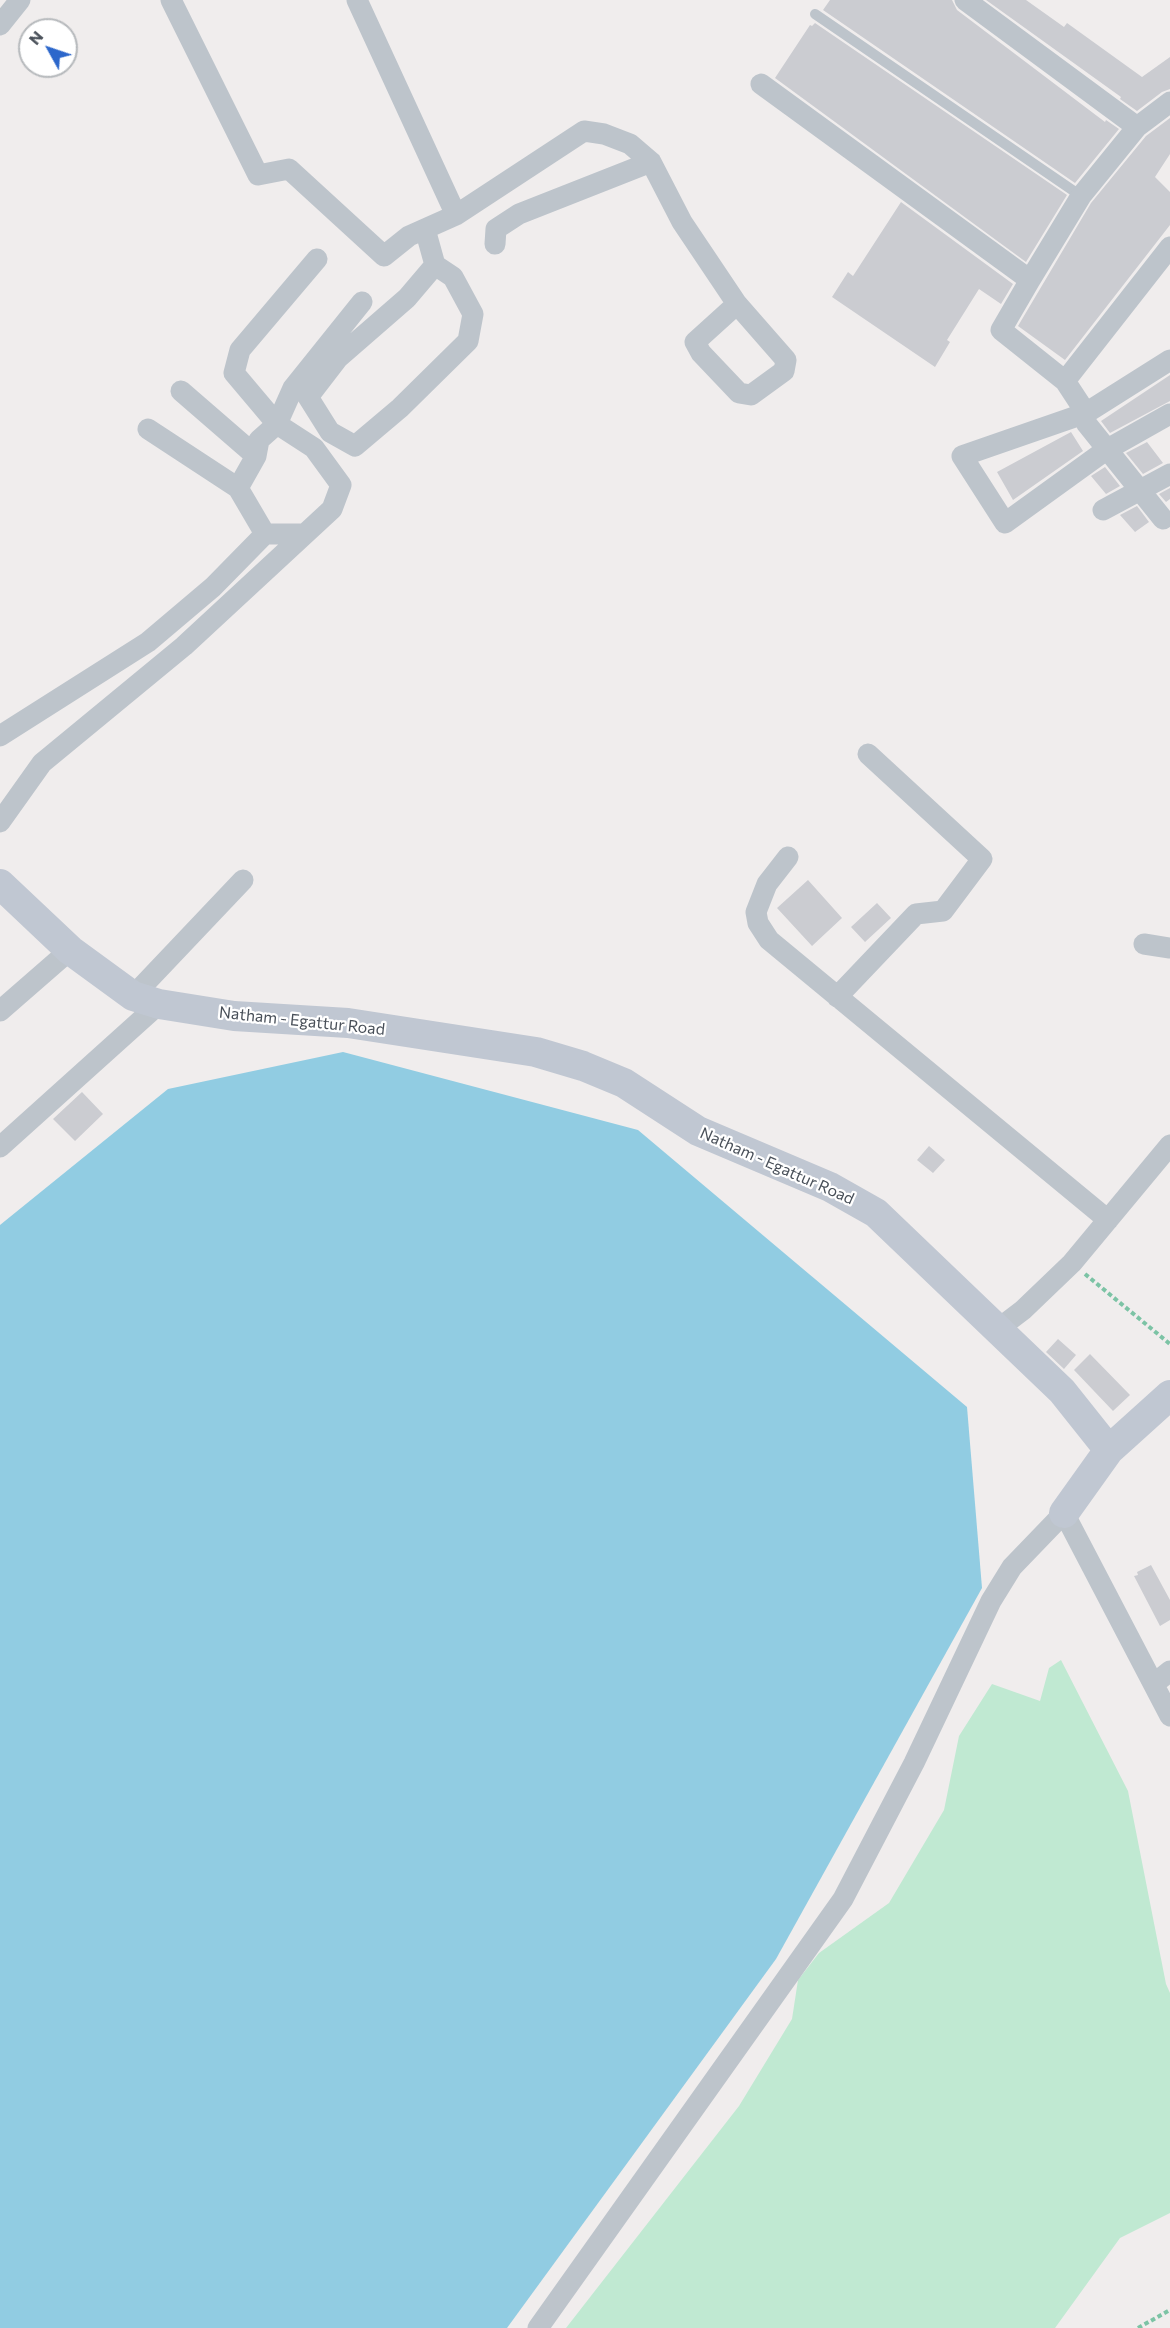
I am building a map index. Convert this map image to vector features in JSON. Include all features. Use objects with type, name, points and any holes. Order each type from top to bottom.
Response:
[{"type":"street","points":[[0,25],[20,0]]},
{"type":"street","points":[[171,0],[258,175],[289,169],[384,256],[409,236],[456,215],[584,132],[604,134],[630,144],[651,162],[682,222],[737,304]]},
{"type":"street","points":[[357,0],[456,215]]},
{"type":"street","points":[[965,0],[1137,127]]},
{"type":"street","points":[[761,84],[1030,280]]},
{"type":"street","points":[[1163,519],[1086,423],[1086,413],[1065,381],[1001,330],[1081,196],[1137,127],[1170,102]]},
{"type":"street","points":[[495,244],[496,229],[519,214],[651,162]]},
{"type":"street","points":[[425,229],[435,265],[453,277],[473,314],[468,341],[400,408],[355,446],[330,432],[309,398],[338,358],[407,298],[435,265]]},
{"type":"street","points":[[1065,381],[1170,247]]},
{"type":"street","points":[[0,822],[42,763],[184,646],[332,509],[341,485],[314,448],[277,424],[234,373],[240,350],[317,259]]},
{"type":"street","points":[[238,488],[256,456],[259,440],[277,424],[293,388],[362,302]]},
{"type":"street","points":[[1170,360],[1086,413],[962,456],[1005,523],[1106,450],[1170,414]]},
{"type":"street","points":[[181,391],[256,456]]},
{"type":"street","points":[[148,429],[238,488],[266,534]]},
{"type":"street","points":[[1103,510],[1170,474]]},
{"type":"street","points":[[0,736],[148,642],[213,587],[266,534],[304,534]]},
{"type":"street","points":[[837,997],[916,914],[943,911],[982,859],[868,754]]},
{"type":"street","points":[[788,857],[767,884],[756,912],[758,923],[770,940],[1108,1220]]},
{"type":"street","points":[[0,1147],[146,1000],[243,880]]},
{"type":"street","name":"Natham - Egattur Road","points":[[0,884],[70,950],[146,1000],[234,1016],[348,1023],[537,1052],[584,1066],[624,1083],[698,1131],[830,1187],[876,1213],[1062,1391],[1109,1450]]},
{"type":"street","points":[[1144,944],[1170,948]]},
{"type":"street","points":[[0,1011],[70,950]]},
{"type":"street","points":[[998,1329],[1023,1310],[1072,1263],[1170,1144]]},
{"type":"street","points":[[538,2328],[843,1899],[914,1763],[991,1601],[1012,1567],[1064,1513],[1109,1450],[1170,1395]]},
{"type":"street","points":[[1064,1513],[1162,1677],[1170,1716]]},
{"type":"lane","points":[[815,14],[1081,196]]},
{"type":"path","points":[[1072,1263],[1170,1344]]},
{"type":"path","points":[[1138,2328],[1170,2310]]},
{"type":"green space","points":[[1061,1660],[1128,1791],[1166,1984],[1170,1993],[1170,2213],[1120,2238],[1055,2328],[566,2328],[739,2106],[792,2019],[798,1980],[819,1953],[889,1903],[944,1810],[959,1736],[992,1684],[1040,1701],[1049,1668]]},
{"type":"water","points":[[343,1052],[638,1130],[967,1407],[982,1588],[776,1959],[507,2328],[0,2328],[0,1225],[168,1089]]},
{"type":"building","points":[[830,0],[952,0],[957,10],[1105,122],[1106,120],[1119,129],[1075,183],[823,10]]},
{"type":"building","points":[[986,0],[1026,0],[1064,27],[1067,23],[1142,77],[1170,57],[1170,89],[1162,92],[1137,111],[1120,99],[1121,97]]},
{"type":"building","points":[[815,23],[1067,195],[1026,262],[775,78],[810,25]]},
{"type":"building","points":[[1170,118],[1170,154],[1155,177],[1170,192],[1170,225],[1065,360],[1018,326],[1091,203],[1146,136]]},
{"type":"building","points":[[901,202],[1013,284],[1001,304],[979,289],[947,340],[950,342],[935,367],[832,297],[848,272],[853,276]]},
{"type":"building","points":[[1170,375],[1170,401],[1110,433],[1101,421]]},
{"type":"building","points":[[1071,432],[1083,451],[1013,500],[997,472]]},
{"type":"building","points":[[1147,442],[1163,463],[1143,474],[1126,453]]},
{"type":"building","points":[[1105,467],[1120,486],[1106,494],[1091,476]]},
{"type":"building","points":[[1170,488],[1170,499],[1166,502],[1159,494]]},
{"type":"building","points":[[1137,506],[1149,522],[1135,532],[1120,515]]},
{"type":"building","points":[[808,880],[842,918],[812,946],[777,908]]},
{"type":"building","points":[[877,903],[891,918],[865,942],[851,927]]},
{"type":"building","points":[[82,1092],[103,1114],[75,1141],[53,1119]]},
{"type":"building","points":[[929,1146],[945,1160],[933,1173],[917,1160]]},
{"type":"building","points":[[1058,1339],[1076,1355],[1064,1369],[1046,1352]]},
{"type":"building","points":[[1090,1354],[1130,1395],[1113,1411],[1074,1370]]},
{"type":"building","points":[[1151,1565],[1170,1600],[1170,1620],[1160,1626],[1134,1576]]}]
